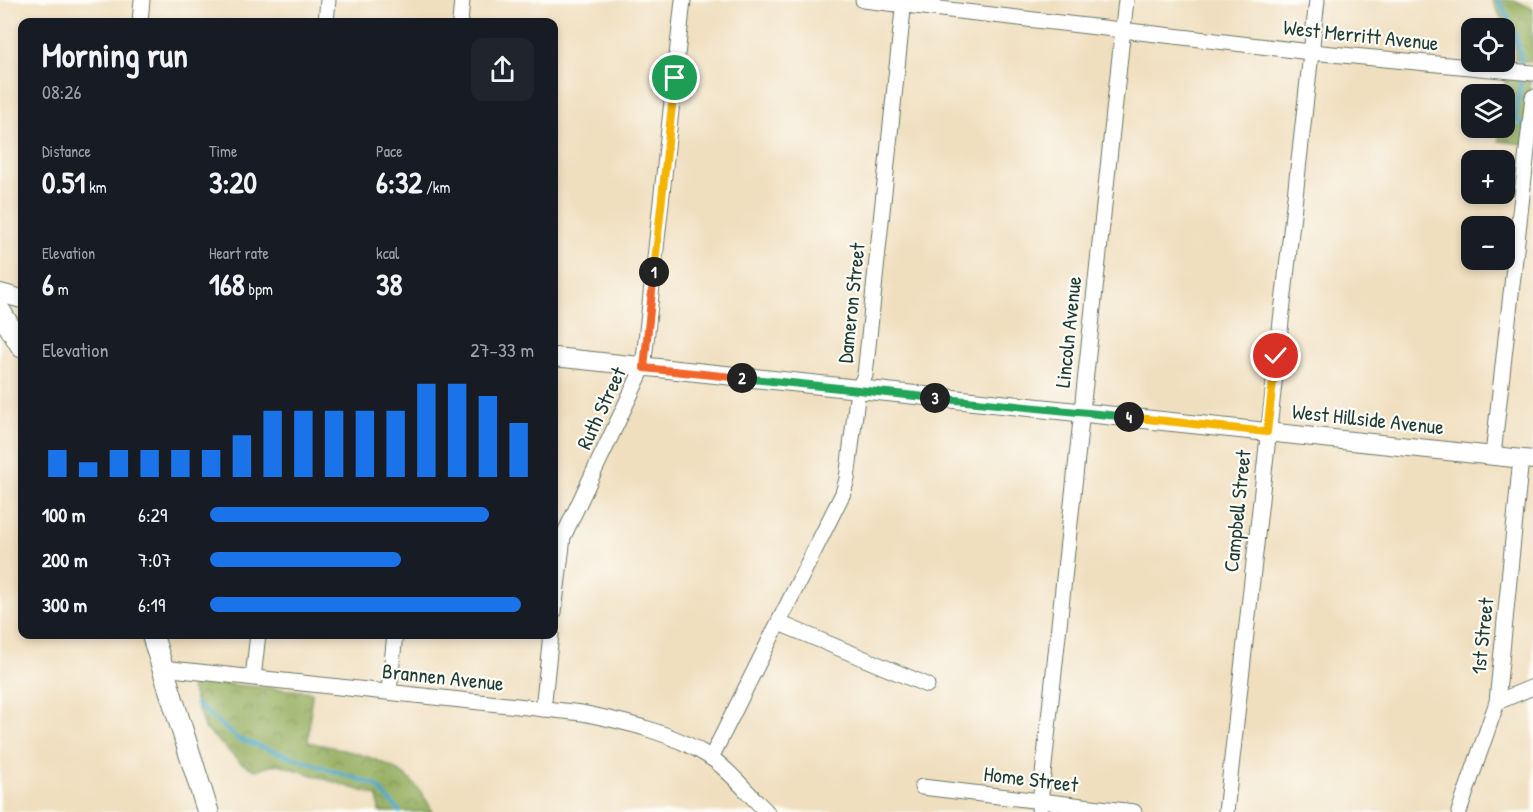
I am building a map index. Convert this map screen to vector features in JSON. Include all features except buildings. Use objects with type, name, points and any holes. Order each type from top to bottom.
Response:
[{"type":"main road","points":[[0,311],[18,340]]},
{"type":"main road","points":[[153,639],[208,812]]},
{"type":"street","points":[[140,18],[142,0]]},
{"type":"street","points":[[326,18],[328,0]]},
{"type":"street","points":[[460,18],[462,0]]},
{"type":"street","name":"Ruth Street","points":[[558,579],[563,537],[644,368],[683,0]]},
{"type":"street","name":"West Merritt Avenue","points":[[863,0],[904,2],[1311,52],[1532,73]]},
{"type":"street","name":"Lincoln Avenue","points":[[1040,807],[1080,411],[1126,0]]},
{"type":"street","name":"Campbell Street","points":[[1226,812],[1317,0]]},
{"type":"street","name":"Dameron Street","points":[[711,758],[780,623],[843,493],[847,479],[858,390],[864,375],[904,2]]},
{"type":"street","points":[[1493,455],[1533,98]]},
{"type":"street","points":[[0,293],[18,298]]},
{"type":"street","name":"West Hillside Avenue","points":[[558,357],[1527,459]]},
{"type":"street","name":"1st Street","points":[[1459,812],[1497,702],[1527,459]]},
{"type":"street","points":[[780,623],[927,685]]},
{"type":"street","points":[[253,678],[257,639]]},
{"type":"street","points":[[389,692],[394,639]]},
{"type":"street","points":[[543,709],[550,639]]},
{"type":"street","name":"Brannen Avenue","points":[[162,668],[582,713],[624,722],[667,735],[711,758],[768,812]]},
{"type":"street","points":[[1497,702],[1533,687]]},
{"type":"street","name":"Home Street","points":[[922,787],[1040,807],[1134,812]]},
{"type":"green space","points":[[1492,0],[1514,0],[1533,9],[1532,62],[1515,60],[1515,18],[1501,18]]},
{"type":"green space","points":[[1505,78],[1530,81],[1523,144],[1499,141],[1499,138],[1515,138],[1515,84],[1505,84]]},
{"type":"green space","points":[[200,682],[312,692],[308,742],[365,756],[392,768],[418,788],[433,812],[379,812],[378,796],[278,764],[255,770],[241,763],[204,727],[191,687]]},
{"type":"waterway","points":[[1498,0],[1515,33],[1521,69]]},
{"type":"waterway","points":[[1521,76],[1516,118],[1523,126]]},
{"type":"waterway","points":[[196,704],[238,739],[376,785],[400,812]]},
{"type":"route","points":[[675,78],[644,368],[1267,432],[1276,356]]}]
